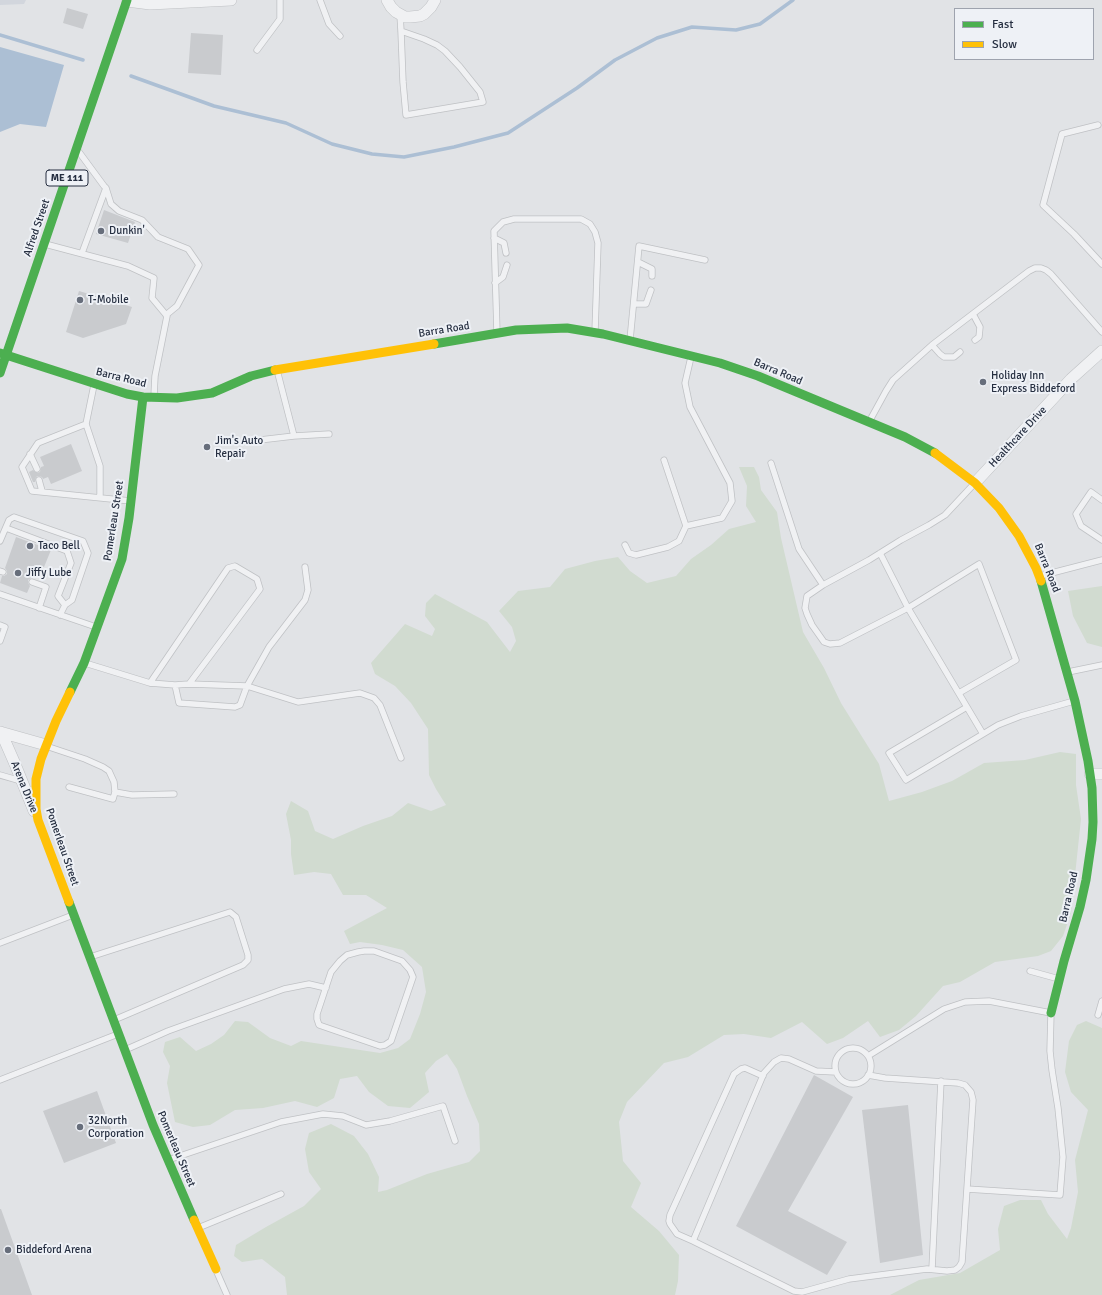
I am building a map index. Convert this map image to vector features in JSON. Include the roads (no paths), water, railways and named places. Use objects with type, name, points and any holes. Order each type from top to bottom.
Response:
[{"type":"street","points":[[127,0],[150,4],[186,1],[231,0]]},
{"type":"street","name":"Alfred Street","points":[[0,373],[3,354],[45,244],[127,0]]},
{"type":"street","points":[[387,0],[393,10],[400,15],[410,17],[420,16],[430,9],[434,0]]},
{"type":"street","name":"Barra Road","points":[[3,354],[127,394],[153,398],[186,398],[220,390],[251,376],[277,370],[516,330],[567,328],[691,355],[751,373],[905,437],[929,449],[949,462],[975,483],[1007,518],[1023,542],[1039,576],[1075,701],[1092,788],[1092,834],[1086,880],[1080,907],[1059,979],[1051,1013]]},
{"type":"street","name":"Healthcare Drive","points":[[975,483],[1071,379],[1100,355]]},
{"type":"street","name":"Pomerleau Street","points":[[143,397],[131,501],[122,559],[84,663],[46,745],[36,779],[35,799],[38,820],[124,1050],[168,1160],[216,1269]]},
{"type":"street","name":"Arena Drive","points":[[0,732],[46,745]]},
{"type":"street","name":"Arena Drive","points":[[0,732],[38,820]]},
{"type":"street","points":[[1090,774],[1102,774]]},
{"type":"lane","points":[[256,50],[280,19],[280,0]]},
{"type":"lane","points":[[320,0],[330,24],[340,36]]},
{"type":"lane","points":[[400,15],[406,115],[483,102],[480,92],[445,51],[431,42],[401,31]]},
{"type":"lane","points":[[1098,125],[1062,134],[1042,204],[1074,234],[1102,264]]},
{"type":"lane","points":[[76,149],[106,188],[111,204],[119,211],[142,220],[158,237],[188,249],[199,265],[178,306],[166,315],[153,398]]},
{"type":"lane","points":[[82,254],[106,188]]},
{"type":"lane","points":[[497,333],[494,231],[503,222],[514,219],[581,219],[590,224],[595,232],[598,243],[595,333]]},
{"type":"lane","points":[[494,238],[504,243],[506,253]]},
{"type":"lane","points":[[45,244],[128,266],[154,278],[152,298],[166,315]]},
{"type":"lane","points":[[630,341],[640,246],[705,260]]},
{"type":"lane","points":[[638,262],[652,269],[652,276]]},
{"type":"lane","points":[[495,283],[503,277],[507,265]]},
{"type":"lane","points":[[869,422],[889,385],[932,345],[1035,268],[1041,268],[1051,274],[1102,332]]},
{"type":"lane","points":[[634,304],[646,304],[650,290]]},
{"type":"lane","points":[[973,314],[980,327],[979,337],[975,340]]},
{"type":"lane","points":[[932,345],[944,357],[954,357],[960,352]]},
{"type":"lane","points":[[686,526],[722,518],[732,501],[730,483],[690,408],[685,383],[691,355]]},
{"type":"lane","points":[[277,370],[294,436]]},
{"type":"lane","points":[[95,384],[86,424],[100,466],[100,497]]},
{"type":"lane","points":[[86,424],[38,443],[22,466],[32,491],[131,501]]},
{"type":"lane","points":[[251,441],[329,434]]},
{"type":"lane","points":[[30,454],[36,469]]},
{"type":"lane","points":[[625,545],[629,552],[636,555],[668,547],[679,540],[686,526],[664,460]]},
{"type":"lane","points":[[771,463],[799,549],[823,585]]},
{"type":"lane","points":[[39,480],[42,491]]},
{"type":"lane","points":[[959,693],[1016,660],[979,564],[908,608],[840,643],[830,644],[824,642],[812,625],[805,608],[807,596],[823,585],[945,515],[975,483]]},
{"type":"lane","points":[[1102,500],[1090,492],[1076,514],[1081,526],[1102,540]]},
{"type":"lane","points":[[0,541],[9,520],[14,517],[82,541],[88,553],[72,600],[65,604],[60,616]]},
{"type":"lane","points":[[6,528],[67,551],[71,563],[58,596],[65,604]]},
{"type":"lane","points":[[880,553],[908,608],[983,734]]},
{"type":"lane","points":[[1039,576],[1102,560]]},
{"type":"lane","points":[[150,683],[228,568],[235,566],[257,579],[260,589],[189,684]]},
{"type":"lane","points":[[175,685],[179,703],[235,707],[240,705],[247,686],[269,647],[305,600],[308,590],[305,567]]},
{"type":"lane","points":[[32,582],[46,587],[39,608]]},
{"type":"lane","points":[[0,594],[98,628]]},
{"type":"lane","points":[[0,625],[5,627],[0,641]]},
{"type":"lane","points":[[84,663],[150,683],[175,685],[247,686],[298,702],[360,693],[374,698],[380,705],[400,758]]},
{"type":"lane","points":[[1067,672],[1102,665]]},
{"type":"lane","points":[[967,707],[888,753],[906,780],[998,725],[1021,716],[1075,701]]},
{"type":"lane","points":[[46,745],[103,767],[108,771],[114,782],[115,792],[113,799],[68,787]]},
{"type":"lane","points":[[0,775],[22,781]]},
{"type":"lane","points":[[115,792],[132,795],[174,794]]},
{"type":"lane","points":[[89,957],[230,912],[236,916],[248,955],[248,960],[243,965],[113,1020]]},
{"type":"lane","points":[[0,943],[73,915]]},
{"type":"lane","points":[[364,951],[374,951],[402,961],[410,970],[413,977],[391,1041],[380,1046],[320,1025],[316,1019],[326,988],[331,972],[340,961],[347,955],[364,951]]},
{"type":"lane","points":[[1030,971],[1059,979]]},
{"type":"lane","points":[[124,1050],[168,1031],[284,989],[309,984],[326,988]]},
{"type":"lane","points":[[868,1056],[944,1009],[965,1002],[988,1001],[1051,1013],[1051,1057],[1063,1157],[1060,1195],[967,1190]]},
{"type":"lane","points":[[1098,1015],[1102,1001]]},
{"type":"lane","points":[[0,1080],[118,1034]]},
{"type":"lane","points":[[852,1048],[858,1048],[868,1056],[871,1068],[868,1075],[862,1081],[851,1084],[840,1079],[836,1072],[835,1062],[840,1053],[852,1048]]},
{"type":"lane","points":[[693,1241],[764,1073],[774,1062],[781,1058],[789,1058],[816,1071],[836,1072]]},
{"type":"lane","points":[[763,1076],[745,1068],[734,1074],[669,1220],[677,1234],[794,1291],[802,1292],[849,1279],[927,1268],[947,1271],[955,1270],[962,1262],[973,1100],[972,1092],[965,1085],[958,1083],[885,1078],[868,1075]]},
{"type":"lane","points":[[932,1269],[941,1081]]},
{"type":"lane","points":[[168,1160],[281,1122],[322,1114],[343,1116],[366,1125],[390,1121],[443,1106],[455,1141]]},
{"type":"lane","points":[[198,1228],[281,1194]]},
{"type":"lane","points":[[216,1269],[227,1295]]},
{"type":"water","points":[[0,47],[64,65],[46,127],[20,124],[0,132]]},
{"type":"waterway","points":[[131,76],[214,106],[286,123],[332,144],[372,154],[404,157],[454,147],[508,133],[577,88],[615,60],[657,38],[692,27],[736,30],[760,24],[793,0]]},
{"type":"waterway","points":[[0,35],[83,60]]},
{"type":"place","name":"Dunkin'","points":[[101,231]]},
{"type":"place","name":"T-Mobile","points":[[80,300]]},
{"type":"place","name":"Holiday Inn Express Biddeford","points":[[983,382]]},
{"type":"place","name":"Jim's Auto Repair","points":[[207,447]]},
{"type":"place","name":"Taco Bell","points":[[30,546]]},
{"type":"place","name":"Jiffy Lube","points":[[18,573]]},
{"type":"place","name":"32North Corporation","points":[[80,1127]]},
{"type":"place","name":"Biddeford Arena","points":[[8,1250]]}]
